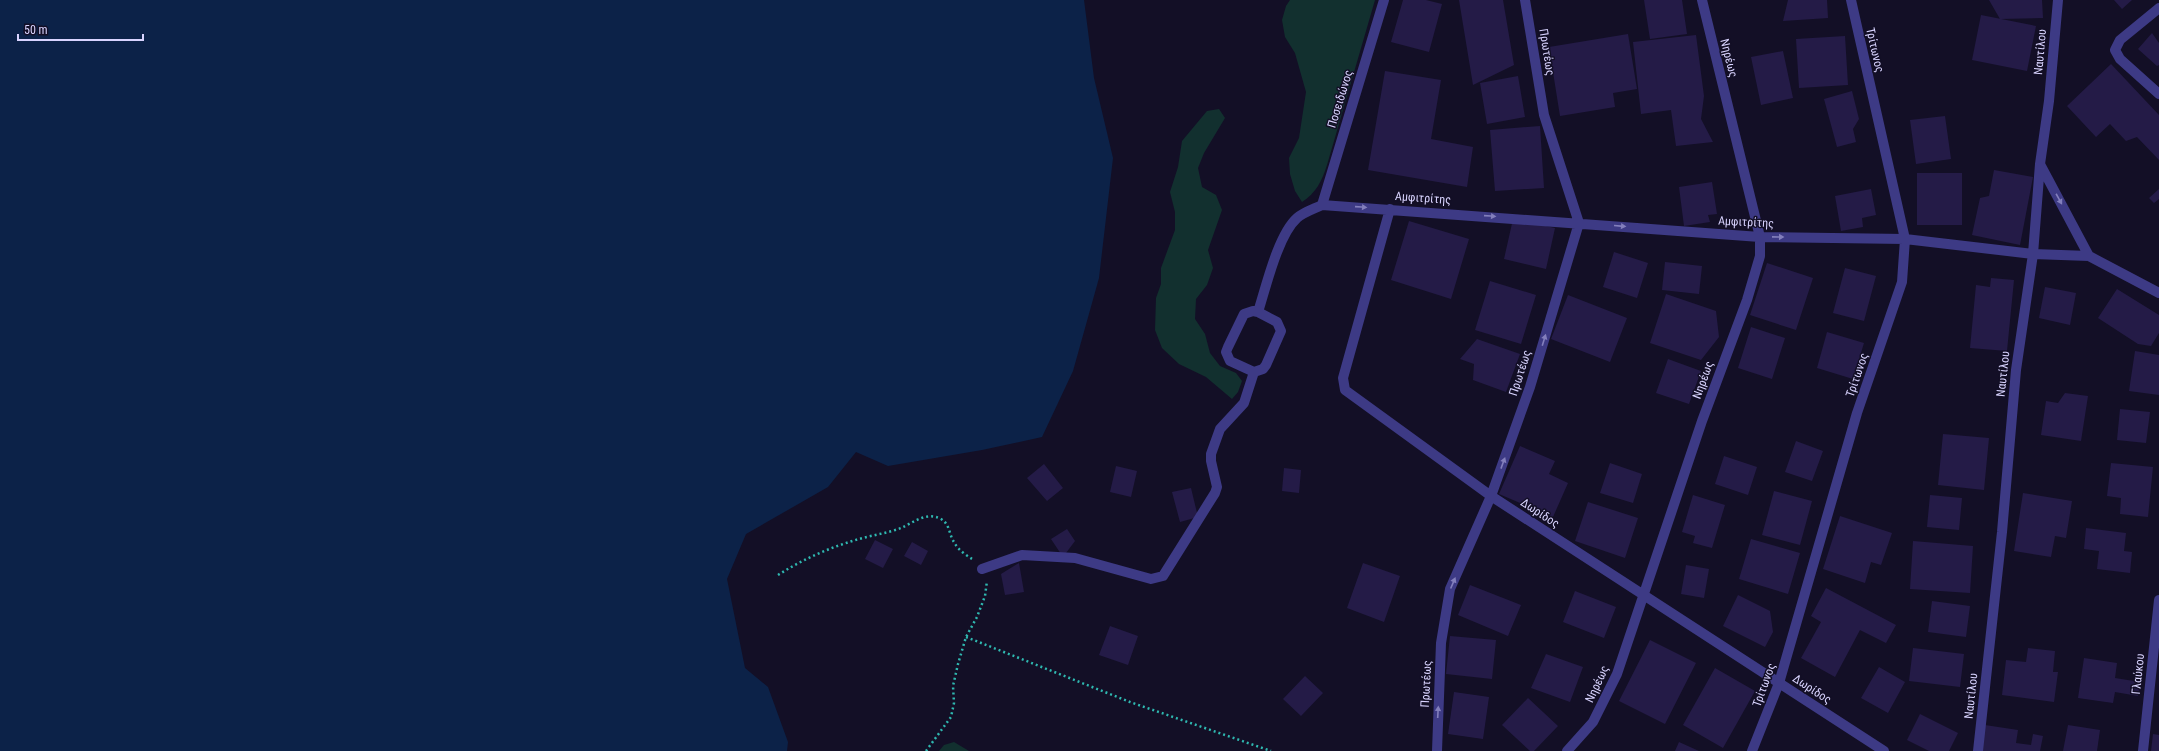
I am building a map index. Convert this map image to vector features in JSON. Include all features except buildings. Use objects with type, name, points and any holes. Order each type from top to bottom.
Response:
[{"type":"street","name":"Ποσειδώνος","points":[[1322,205],[1384,0]]},
{"type":"street","name":"Πρωτέως","points":[[1437,751],[1441,643],[1450,589],[1491,496],[1530,387],[1579,223],[1544,115],[1525,0]]},
{"type":"street","name":"Νηρέως","points":[[1567,751],[1593,722],[1617,674],[1642,595],[1702,421],[1747,300],[1760,256],[1760,237],[1702,0]]},
{"type":"street","name":"Τρίτωνος","points":[[1752,751],[1779,683],[1858,413],[1902,282],[1905,239],[1851,0]]},
{"type":"street","name":"Ναυτίλου","points":[[1978,751],[2002,532],[2016,370],[2033,254],[2040,164],[2049,101],[2058,0]]},
{"type":"street","points":[[2159,8],[2120,40],[2116,50],[2120,59],[2159,94]]},
{"type":"street","points":[[2040,164],[2089,256]]},
{"type":"street","name":"Αμφιτρίτης","points":[[1322,205],[1760,237],[1905,239],[2033,254],[2089,256],[2159,293]]},
{"type":"street","points":[[1258,312],[1282,238],[1291,223],[1298,217],[1322,205]]},
{"type":"street","name":"Δωρίδος","points":[[1390,209],[1343,378],[1343,386],[1347,392],[1491,496],[1884,751]]},
{"type":"street","points":[[1248,312],[1258,312],[1277,322],[1281,331],[1266,365],[1263,369],[1254,372],[1234,364],[1230,361],[1226,352],[1244,314],[1248,312]]},
{"type":"street","points":[[982,569],[1022,555],[1075,558],[1151,579],[1163,576],[1215,493],[1217,487],[1210,459],[1211,454],[1220,429],[1244,404],[1254,372]]},
{"type":"street","name":"Γλαύκου","points":[[2143,751],[2159,600]]},
{"type":"path","points":[[778,575],[795,564],[820,553],[859,539],[901,528],[918,518],[934,516],[942,519],[948,527],[954,542],[966,555],[979,563],[987,578],[985,596],[977,617],[966,637],[953,686],[954,703],[951,717],[926,751]]},
{"type":"path","points":[[966,637],[1130,702],[1271,751]]},
{"type":"green space","points":[[1290,0],[1375,0],[1325,171],[1315,191],[1302,202],[1295,191],[1290,174],[1289,158],[1299,138],[1306,92],[1295,53],[1285,37],[1282,20],[1286,6]]},
{"type":"green space","points":[[1219,109],[1225,118],[1204,153],[1198,168],[1202,187],[1216,195],[1222,210],[1208,250],[1213,268],[1207,285],[1196,299],[1195,319],[1205,334],[1210,353],[1220,366],[1236,373],[1242,381],[1238,392],[1232,399],[1206,377],[1179,364],[1162,348],[1155,330],[1156,298],[1161,284],[1161,268],[1175,230],[1175,212],[1170,192],[1178,167],[1182,141],[1207,111]]},
{"type":"green space","points":[[954,742],[969,751],[939,751],[944,745]]},
{"type":"water","points":[[0,0],[1084,0],[1094,78],[1113,158],[1099,278],[1073,371],[1042,437],[982,450],[888,466],[856,452],[828,487],[746,534],[727,579],[745,668],[768,687],[788,742],[787,751],[0,751]]}]
